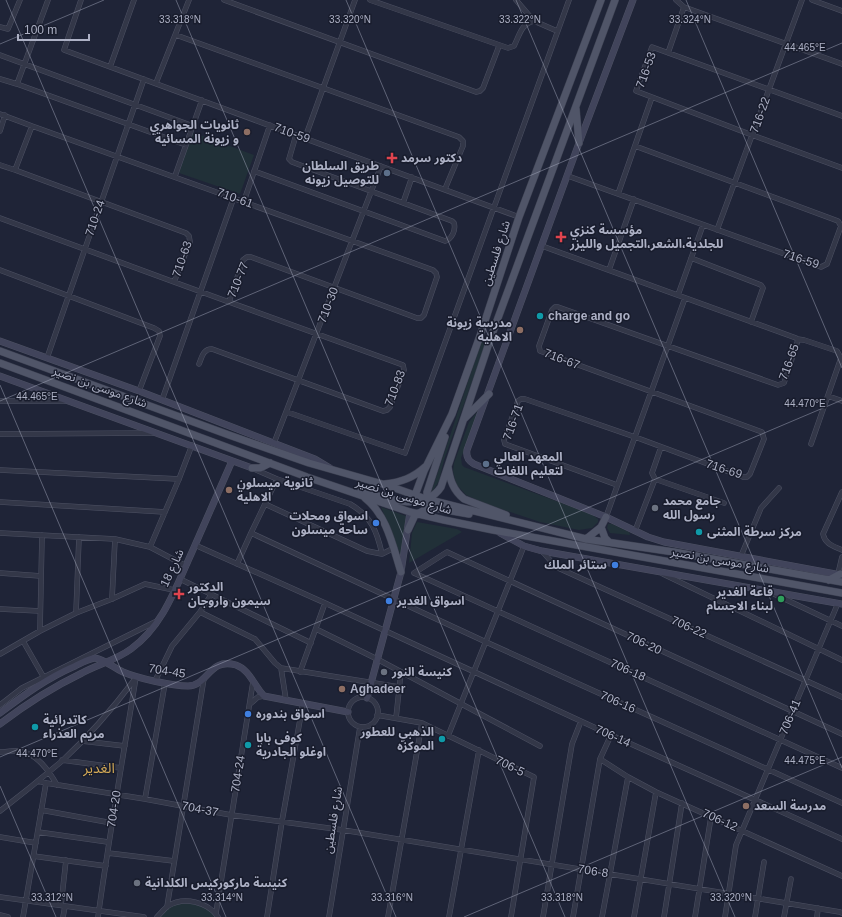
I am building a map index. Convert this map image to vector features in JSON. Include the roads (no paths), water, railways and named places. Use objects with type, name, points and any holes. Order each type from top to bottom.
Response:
[{"type":"main road","points":[[601,1],[614,3]]},
{"type":"main road","name":"شارع فلسطين","points":[[414,513],[414,498],[426,466],[452,414],[481,333],[519,217],[601,1]]},
{"type":"main road","name":"شارع فلسطين","points":[[426,499],[433,496],[441,487],[447,464],[491,337],[614,3]]},
{"type":"main road","points":[[576,107],[579,143]]},
{"type":"main road","points":[[481,333],[491,337]]},
{"type":"main road","name":"شارع موسى بن نصير","points":[[0,351],[229,435],[310,463],[383,484],[414,498],[426,499],[586,539],[674,552],[842,582]]},
{"type":"main road","name":"شارع موسى بن نصير","points":[[0,363],[307,477],[414,513],[493,530],[842,593]]},
{"type":"main road","points":[[462,420],[489,394]]},
{"type":"main road","points":[[444,520],[429,508],[426,499],[452,414]]},
{"type":"main road","points":[[252,468],[260,468],[270,463]]},
{"type":"main road","points":[[447,464],[452,483],[464,499],[534,525]]},
{"type":"main road","points":[[383,484],[406,479],[419,472],[426,466]]},
{"type":"main road","points":[[307,477],[404,501],[414,498]]},
{"type":"main road","points":[[360,495],[375,506],[379,513],[394,548],[401,572]]},
{"type":"main road","points":[[408,530],[414,513],[429,508],[534,525]]},
{"type":"main road","points":[[586,539],[601,527],[606,517]]},
{"type":"main road","points":[[601,527],[605,538],[609,542]]},
{"type":"main road","points":[[829,580],[840,574]]},
{"type":"street","points":[[0,26],[8,30],[20,0]]},
{"type":"street","points":[[17,84],[48,0]]},
{"type":"street","name":"710-59","points":[[81,0],[64,50],[519,217]]},
{"type":"street","points":[[110,67],[134,0]]},
{"type":"street","points":[[156,83],[189,0]]},
{"type":"street","points":[[224,0],[476,92],[483,88],[499,46]]},
{"type":"street","points":[[305,138],[355,0]]},
{"type":"street","points":[[370,0],[499,46],[511,48],[514,46],[524,26],[534,21]]},
{"type":"street","points":[[516,0],[534,21],[557,31]]},
{"type":"street","points":[[286,412],[405,453],[569,0]]},
{"type":"street","points":[[633,0],[579,143],[489,394],[467,450],[468,460],[474,464],[606,517],[648,537],[664,542],[840,574],[842,557]]},
{"type":"street","points":[[676,0],[684,7],[842,64]]},
{"type":"street","name":"716-22","points":[[717,230],[802,0]]},
{"type":"street","points":[[812,0],[842,11]]},
{"type":"street","points":[[668,53],[684,7]]},
{"type":"street","points":[[176,34],[459,137],[463,141],[463,146],[445,189]]},
{"type":"street","name":"716-53","points":[[842,116],[652,47],[636,90],[752,136],[842,168]]},
{"type":"street","points":[[0,55],[193,126]]},
{"type":"street","points":[[0,79],[186,145]]},
{"type":"street","name":"710-24","points":[[47,358],[144,79]]},
{"type":"street","points":[[618,194],[652,97]]},
{"type":"street","points":[[175,176],[202,100]]},
{"type":"street","points":[[0,131],[2,114]]},
{"type":"street","name":"710-61","points":[[2,114],[433,270],[436,273],[437,278],[424,314],[421,318],[417,318],[334,288]]},
{"type":"street","points":[[244,201],[270,125]]},
{"type":"street","points":[[14,170],[32,126]]},
{"type":"street","points":[[254,171],[444,241],[448,241],[452,236],[455,227],[452,221],[292,162],[289,159],[296,135]]},
{"type":"street","points":[[635,146],[734,183]]},
{"type":"street","points":[[0,165],[101,202]]},
{"type":"street","name":"710-30","points":[[274,443],[381,166]]},
{"type":"street","points":[[568,176],[717,230]]},
{"type":"street","points":[[403,203],[412,177]]},
{"type":"street","name":"716-59","points":[[717,230],[821,267],[827,264],[841,226],[838,221],[734,183]]},
{"type":"street","points":[[162,400],[234,197]]},
{"type":"street","points":[[609,270],[634,199]]},
{"type":"street","name":"710-63","points":[[0,218],[174,282],[190,242],[189,236],[186,233],[101,202]]},
{"type":"street","points":[[678,295],[703,224]]},
{"type":"street","name":"716-65","points":[[542,246],[797,339],[798,341],[784,383],[778,385],[667,346]]},
{"type":"street","name":"710-77","points":[[316,334],[229,302],[243,260],[247,257],[251,257],[334,288]]},
{"type":"street","points":[[691,258],[761,284],[763,288],[751,322]]},
{"type":"street","points":[[0,270],[154,328],[158,331],[160,336],[139,391]]},
{"type":"street","points":[[174,282],[229,302]]},
{"type":"street","points":[[606,517],[685,298]]},
{"type":"street","name":"716-67","points":[[651,392],[540,351],[539,346],[552,310],[555,307],[558,307],[667,346]]},
{"type":"street","name":"710-83","points":[[299,380],[383,411],[390,407],[404,370],[404,365],[316,334]]},
{"type":"street","points":[[797,339],[837,351],[841,354],[841,362],[811,444]]},
{"type":"street","points":[[0,341],[139,391],[315,459],[335,470]]},
{"type":"street","points":[[199,364],[204,351],[207,349],[212,349],[299,380]]},
{"type":"street","points":[[0,376],[192,445],[277,479],[350,504],[360,510],[371,523],[378,537],[382,554]]},
{"type":"street","name":"716-69","points":[[635,437],[743,477],[747,477],[750,474],[764,439],[762,432],[651,392]]},
{"type":"street","points":[[828,396],[842,401]]},
{"type":"street","name":"716-71","points":[[617,485],[505,444],[504,440],[518,401],[525,399],[635,437]]},
{"type":"street","points":[[0,401],[71,401]]},
{"type":"street","points":[[0,434],[157,433]]},
{"type":"street","points":[[150,547],[192,445]]},
{"type":"street","points":[[661,447],[652,473],[655,478],[724,503]]},
{"type":"street","name":"شارع 18","points":[[0,724],[26,705],[58,685],[94,667],[123,655],[138,644],[152,630],[159,620],[180,579],[232,460]]},
{"type":"street","points":[[0,470],[179,479]]},
{"type":"street","points":[[635,531],[655,478]]},
{"type":"street","points":[[237,564],[277,479]]},
{"type":"street","points":[[741,556],[761,508],[779,488]]},
{"type":"street","points":[[842,492],[823,534],[824,540],[828,544],[842,550]]},
{"type":"street","points":[[0,502],[165,512]]},
{"type":"street","points":[[265,504],[367,551],[382,554],[394,548]]},
{"type":"street","points":[[367,698],[401,572],[408,530]]},
{"type":"street","points":[[493,530],[524,546],[542,551],[840,603]]},
{"type":"street","points":[[0,533],[116,539],[150,547],[186,566]]},
{"type":"street","name":"706-16","points":[[251,533],[486,642],[842,803]]},
{"type":"street","points":[[40,631],[42,535]]},
{"type":"street","points":[[76,613],[79,536]]},
{"type":"street","points":[[112,599],[116,539]]},
{"type":"street","name":"706-14","points":[[195,545],[842,839]]},
{"type":"street","points":[[448,736],[524,546]]},
{"type":"street","name":"706-22","points":[[542,551],[556,567],[842,697]]},
{"type":"street","name":"706-20","points":[[414,573],[447,552],[793,710],[842,734]]},
{"type":"street","points":[[656,571],[842,660]]},
{"type":"street","points":[[0,573],[41,576]]},
{"type":"street","name":"706-18","points":[[414,573],[842,768]]},
{"type":"street","points":[[180,579],[311,643]]},
{"type":"street","points":[[0,654],[40,631],[76,613],[145,584],[174,590]]},
{"type":"street","points":[[769,591],[842,626]]},
{"type":"street","points":[[155,681],[172,646],[200,612],[211,595]]},
{"type":"street","points":[[300,672],[325,603]]},
{"type":"street","name":"706-41","points":[[725,917],[736,845],[830,621],[840,603]]},
{"type":"street","points":[[0,609],[40,611]]},
{"type":"street","points":[[200,612],[255,639],[275,664],[281,668],[399,687]]},
{"type":"street","points":[[0,713],[43,676],[159,620]]},
{"type":"street","points":[[316,629],[377,659],[540,746]]},
{"type":"street","points":[[23,641],[43,676]]},
{"type":"street","points":[[0,705],[22,688],[34,685],[88,660],[97,658],[106,663]]},
{"type":"street","name":"704-45","points":[[106,663],[136,677],[190,686],[196,685],[213,668],[230,664],[242,668],[247,672],[264,696]]},
{"type":"street","points":[[281,668],[286,700]]},
{"type":"street","points":[[396,718],[401,672]]},
{"type":"street","points":[[0,811],[38,781],[82,741],[110,712],[136,677]]},
{"type":"street","name":"704-20","points":[[98,917],[108,853],[108,842],[136,677]]},
{"type":"street","points":[[167,907],[204,678]]},
{"type":"street","name":"704-24","points":[[217,915],[231,815],[253,682]]},
{"type":"street","points":[[146,799],[165,683]]},
{"type":"street","points":[[250,704],[258,697],[264,696],[348,712]]},
{"type":"street","points":[[358,698],[367,698],[376,705],[377,715],[376,719],[371,725],[367,727],[360,727],[350,719],[348,712],[349,706],[358,698]]},
{"type":"street","points":[[267,917],[303,703]]},
{"type":"street","name":"706-5","points":[[377,715],[422,723],[534,777],[511,917]]},
{"type":"street","points":[[543,917],[572,744],[581,721]]},
{"type":"street","points":[[388,917],[422,723]]},
{"type":"street","name":"شارع فلسطين","points":[[329,917],[360,727]]},
{"type":"street","points":[[573,917],[600,759],[612,735]]},
{"type":"street","points":[[82,741],[125,746]]},
{"type":"street","points":[[450,917],[478,750]]},
{"type":"street","points":[[0,752],[22,751],[36,759],[49,771],[57,785]]},
{"type":"street","name":"706-12","points":[[600,759],[628,777],[656,792],[842,876]]},
{"type":"street","points":[[62,760],[121,768]]},
{"type":"street","points":[[602,917],[628,777]]},
{"type":"street","name":"704-37","points":[[38,781],[231,815],[343,830]]},
{"type":"street","points":[[23,917],[46,783]]},
{"type":"street","points":[[634,917],[656,792]]},
{"type":"street","points":[[664,917],[682,804]]},
{"type":"street","points":[[41,810],[112,823]]},
{"type":"street","points":[[695,917],[711,817]]},
{"type":"street","name":"706-8","points":[[343,830],[700,888],[842,913]]},
{"type":"street","points":[[38,832],[108,842]]},
{"type":"street","points":[[0,836],[36,843]]},
{"type":"street","points":[[108,853],[174,861]]},
{"type":"street","points":[[33,856],[106,866]]},
{"type":"street","points":[[63,917],[66,860]]},
{"type":"street","points":[[755,917],[764,862]]},
{"type":"street","points":[[784,917],[791,879]]},
{"type":"street","points":[[0,897],[144,917]]},
{"type":"street","points":[[157,917],[173,903],[185,900],[202,903],[217,915]]},
{"type":"street","points":[[817,917],[818,908]]},
{"type":"street","points":[[0,915],[8,917]]},
{"type":"place","name":"ثانويات الجواهري و زيونة المسائية","points":[[247,132]]},
{"type":"place","name":"دكتور سرمد","points":[[392,158]]},
{"type":"place","name":"طريق السلطان للتوصيل زيونه","points":[[387,173]]},
{"type":"place","name":"مؤسسة كنزي للجلدية،الشعر،التجميل والليزر","points":[[561,237]]},
{"type":"place","name":"charge and go","points":[[540,316]]},
{"type":"place","name":"مدرسة زيونة الاهلية","points":[[520,330]]},
{"type":"place","name":"المعهد العالي لتعليم اللغات","points":[[486,464]]},
{"type":"place","name":"ثانوية ميسلون الاهلية","points":[[229,490]]},
{"type":"place","name":"جامع محمد رسول الله","points":[[655,508]]},
{"type":"place","name":"اسواق ومحلات ساحة ميسلون","points":[[376,523]]},
{"type":"place","name":"مركز سرطة المثنى","points":[[699,532]]},
{"type":"place","name":"ستائر الملك","points":[[615,565]]},
{"type":"place","name":"الدكتور سيمون واروجان","points":[[179,594]]},
{"type":"place","name":"قاعة الغدير لبناء الاجسام","points":[[781,599]]},
{"type":"place","name":"اسواق الغدير","points":[[389,601]]},
{"type":"place","name":"كنيسة النور","points":[[384,672]]},
{"type":"place","name":"Aghadeer","points":[[342,689]]},
{"type":"place","name":"اسواق بندوره","points":[[248,714]]},
{"type":"place","name":"كاتدرائية مريم العذراء","points":[[35,727]]},
{"type":"place","name":"الذهبي للعطور الموكزه","points":[[442,739]]},
{"type":"place","name":"كوفي بابا اوغلو الجادرية","points":[[248,745]]},
{"type":"place","name":"مدرسة السعد","points":[[746,806]]},
{"type":"place","name":"كنيسة ماركوركيس الكلدانية","points":[[137,883]]},
{"type":"district","name":"الغدير","points":[[99,768]]}]
